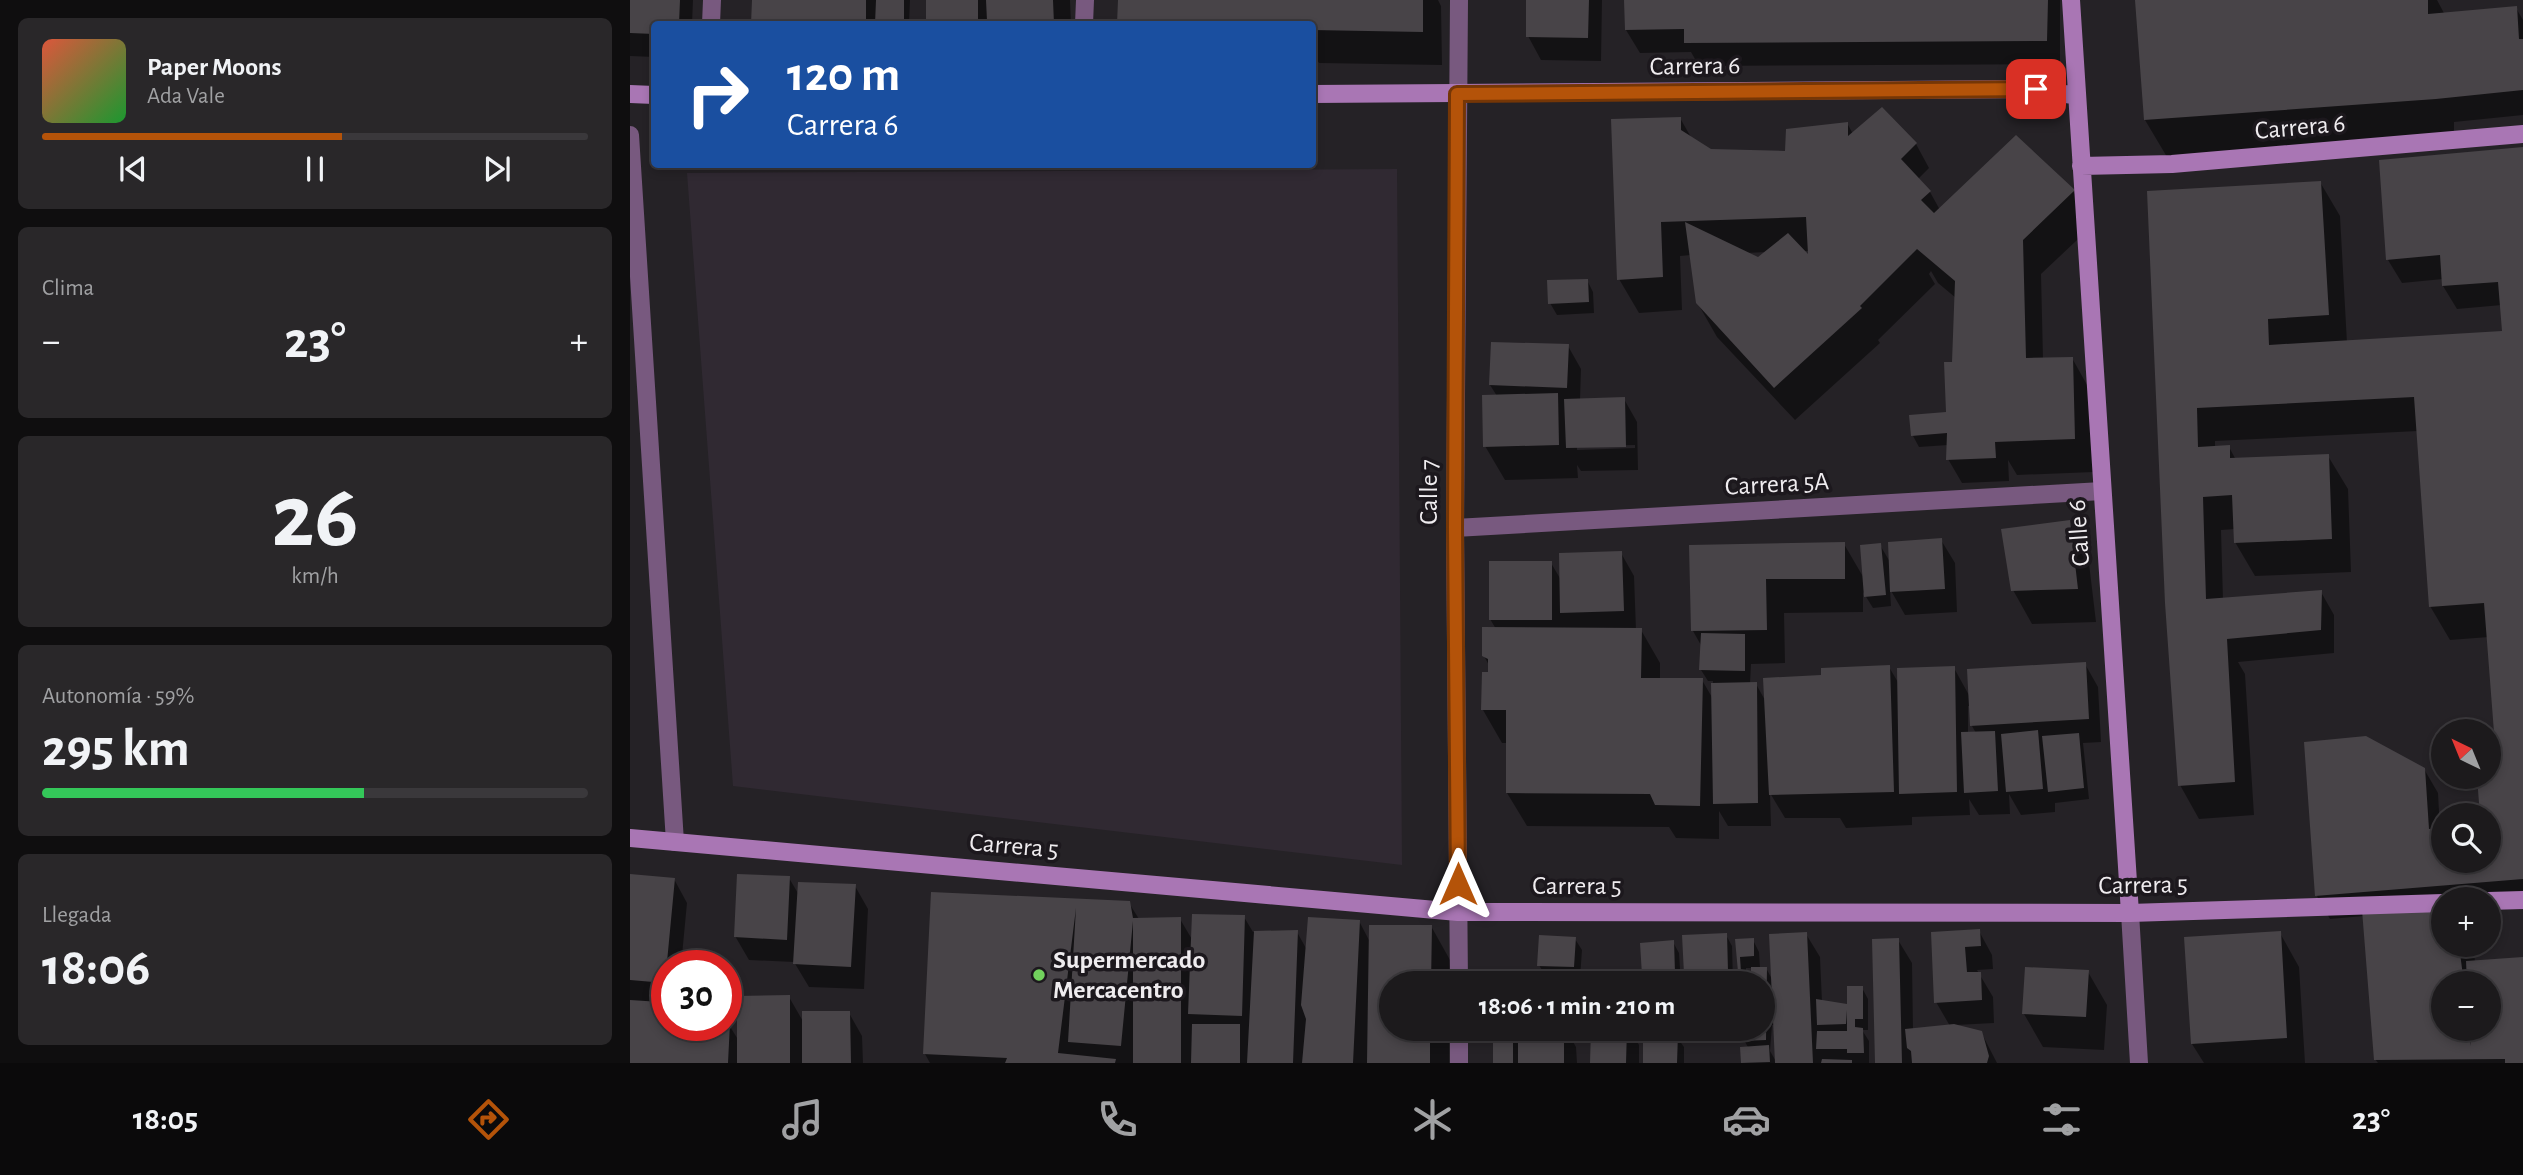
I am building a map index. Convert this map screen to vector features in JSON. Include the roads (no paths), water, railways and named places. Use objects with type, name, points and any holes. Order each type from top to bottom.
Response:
[{"type":"street","points":[[711,21],[712,0]]},
{"type":"street","points":[[1084,21],[1085,0]]},
{"type":"street","name":"Calle 7","points":[[1459,0],[1455,528],[1459,971]]},
{"type":"street","name":"Calle 6","points":[[2071,0],[2139,1063]]},
{"type":"street","name":"Carrera 6","points":[[1316,94],[2036,89],[2077,96]]},
{"type":"street","points":[[630,94],[651,95]]},
{"type":"street","name":"Carrera 6","points":[[2081,166],[2172,164],[2523,134]]},
{"type":"street","points":[[630,135],[675,842]]},
{"type":"street","name":"Carrera 5A","points":[[1455,528],[2102,492]]},
{"type":"street","name":"Carrera 5","points":[[630,838],[1458,912],[2130,913],[2431,903]]},
{"type":"street","points":[[2501,901],[2523,900]]},
{"type":"street","points":[[1459,1041],[1459,1063]]},
{"type":"place","name":"Supermercado Mercacentro","points":[[1039,975]]}]
